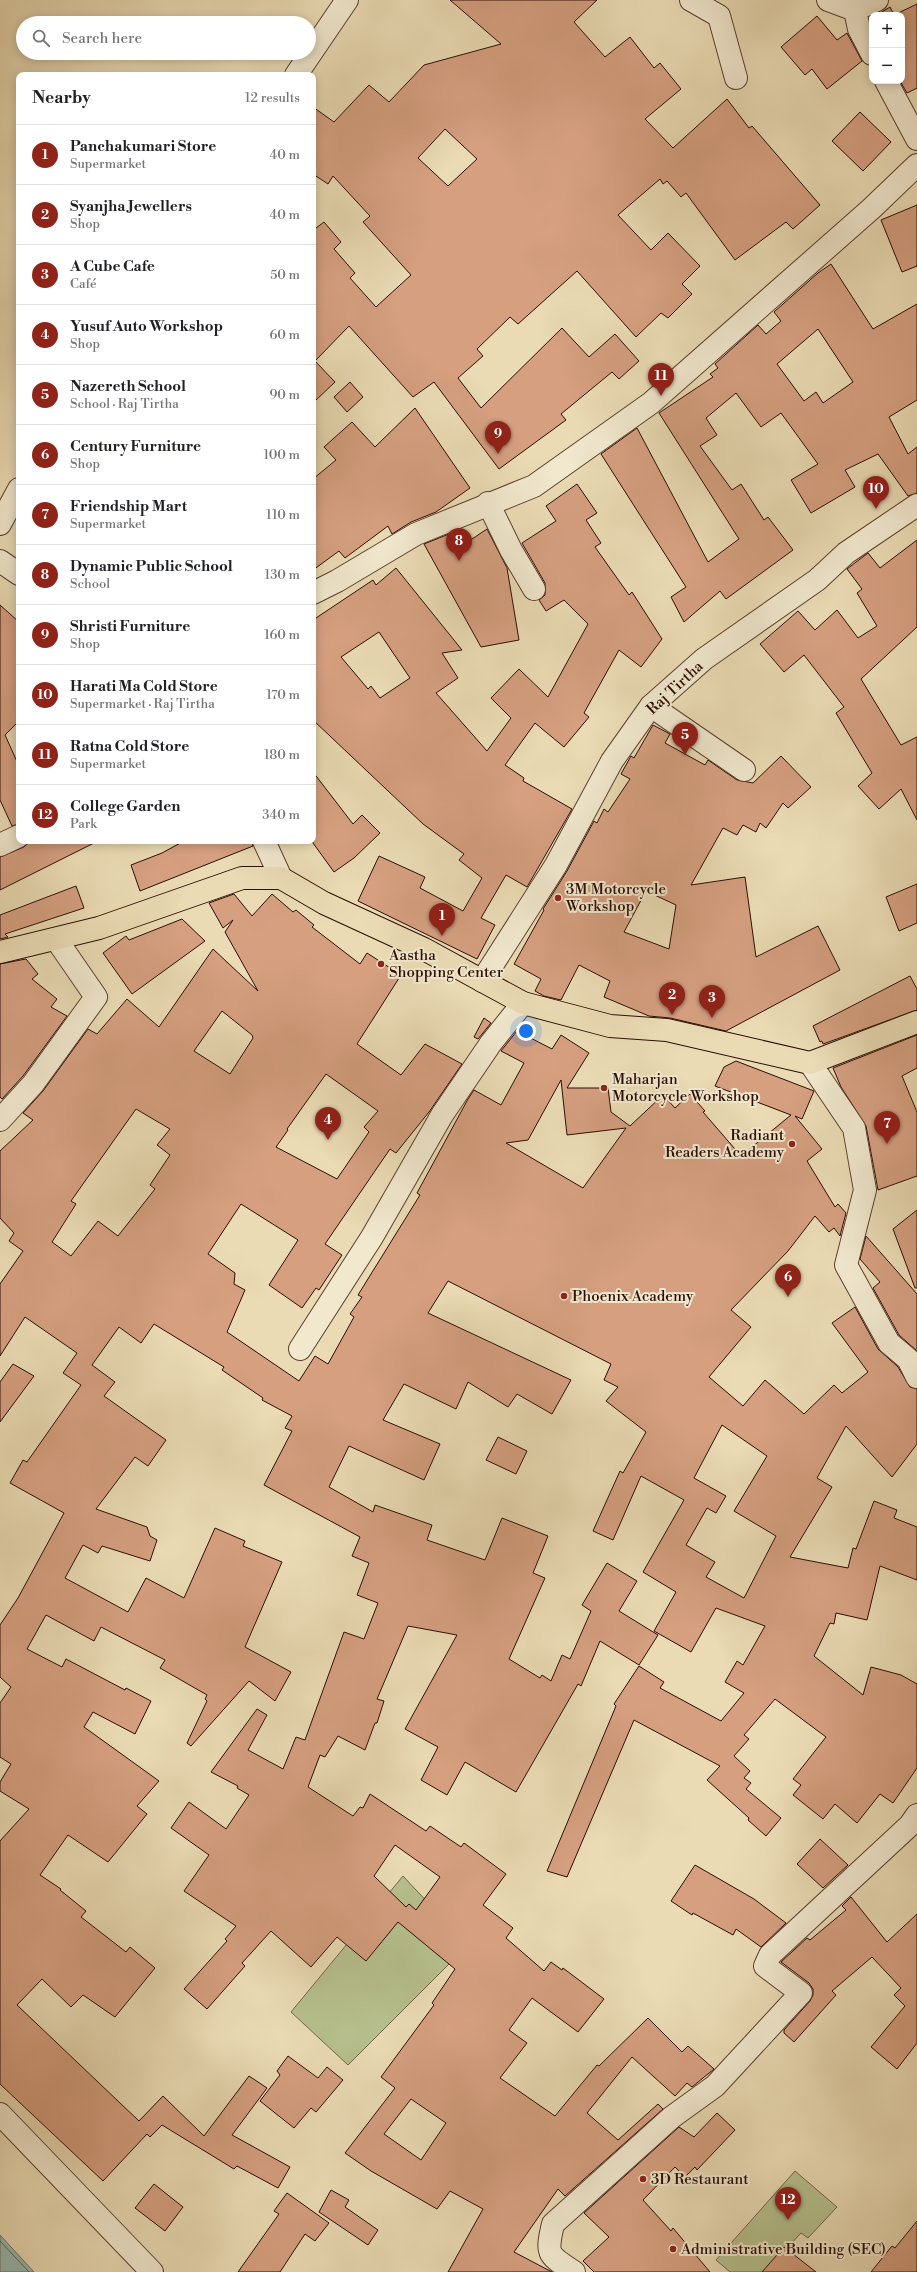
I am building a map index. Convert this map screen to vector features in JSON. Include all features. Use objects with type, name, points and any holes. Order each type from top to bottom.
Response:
[{"type":"main road","points":[[0,952],[99,928],[242,878],[282,878],[324,903],[424,949],[523,1002],[610,1026],[667,1030],[810,1063],[917,1022]]},
{"type":"street","points":[[316,46],[347,0]]},
{"type":"street","points":[[691,0],[722,8],[736,78]]},
{"type":"street","points":[[828,0],[855,10],[877,0]]},
{"type":"street","points":[[855,10],[859,29],[869,48]]},
{"type":"street","points":[[298,72],[306,60]]},
{"type":"street","points":[[888,84],[917,139]]},
{"type":"street","points":[[316,592],[337,581],[416,534],[488,503],[534,486],[651,403],[871,209],[917,165]]},
{"type":"street","points":[[0,524],[16,494]]},
{"type":"street","points":[[488,503],[511,550],[534,589]]},
{"type":"street","name":"Raj Tirtha","points":[[482,981],[556,865],[612,761],[651,706],[704,659],[817,580],[846,553],[917,505]]},
{"type":"street","points":[[0,561],[16,572]]},
{"type":"street","points":[[651,706],[744,770]]},
{"type":"street","points":[[0,845],[16,837]]},
{"type":"street","points":[[265,844],[282,878]]},
{"type":"street","points":[[0,1120],[33,1084],[96,997],[56,939]]},
{"type":"street","points":[[300,1349],[372,1236],[442,1115],[491,1043],[523,1002]]},
{"type":"street","points":[[810,1063],[854,1128],[866,1190],[846,1265],[889,1343],[908,1360],[917,1377]]},
{"type":"street","points":[[574,2272],[553,2259],[548,2248],[553,2224],[672,2117],[715,2086],[801,1993],[765,1966],[766,1960],[770,1954],[910,1825],[917,1815]]},
{"type":"street","points":[[0,2114],[152,2272]]},
{"type":"green space","points":[[403,1876],[432,1907],[476,1937],[348,2065],[291,2012]]},
{"type":"green space","points":[[795,2171],[837,2207],[808,2238],[801,2233],[765,2272],[730,2272],[716,2260]]},
{"type":"water","points":[[0,2235],[34,2272],[0,2272]]},
{"type":"building","points":[[450,0],[597,0],[574,22],[605,57],[630,37],[654,68],[660,63],[681,89],[645,119],[673,148],[727,99],[749,128],[752,126],[820,205],[793,229],[786,222],[735,260],[686,193],[681,197],[667,181],[663,184],[660,179],[618,215],[651,250],[668,233],[700,266],[682,284],[692,294],[668,318],[661,313],[636,337],[577,271],[518,324],[510,317],[477,349],[483,356],[458,378],[481,408],[562,328],[589,357],[615,334],[639,361],[619,379],[612,372],[561,414],[566,420],[499,469],[434,382],[413,397],[349,326],[316,360],[316,228],[324,222],[341,242],[334,249],[355,273],[350,278],[376,307],[411,275],[363,222],[370,216],[333,176],[328,184],[316,176],[316,109],[334,122],[369,85],[389,102],[424,65],[501,44]],"holes":[[[445,129],[477,159],[448,186],[418,158]]]},
{"type":"building","points":[[917,4],[917,88],[907,93],[902,84],[905,84],[905,12],[900,12]]},
{"type":"building","points":[[890,7],[892,12],[882,12]]},
{"type":"building","points":[[817,16],[837,40],[847,33],[862,61],[827,89],[812,69],[805,75],[781,47]]},
{"type":"building","points":[[860,112],[891,142],[863,171],[832,141]]},
{"type":"building","points":[[917,205],[917,266],[902,272],[881,220]]},
{"type":"building","points":[[831,264],[873,329],[917,304],[917,400],[889,417],[908,454],[917,447],[917,493],[908,496],[878,454],[845,470],[855,487],[811,513],[791,480],[818,464],[781,413],[761,427],[736,393],[706,418],[717,435],[700,446],[732,490],[741,484],[764,520],[768,517],[793,550],[726,599],[720,591],[684,622],[671,597],[686,587],[601,454],[637,428],[708,562],[739,539],[659,413],[713,377],[710,374],[718,368],[715,364],[758,325],[766,334],[781,321],[774,312],[818,273]],"holes":[[[818,329],[853,382],[823,403],[816,392],[804,401],[777,364]]]},
{"type":"building","points":[[316,362],[335,382],[316,400]]},
{"type":"building","points":[[350,382],[363,397],[347,412],[334,397]]},
{"type":"building","points":[[415,408],[470,488],[436,512],[411,522],[392,534],[388,526],[345,558],[339,551],[316,568],[316,477],[336,460],[324,447],[352,422],[375,447]]},
{"type":"building","points":[[577,484],[597,513],[586,520],[601,543],[595,547],[629,595],[632,592],[662,639],[641,667],[619,650],[584,713],[589,717],[564,747],[535,723],[505,765],[524,778],[523,781],[572,809],[527,887],[506,875],[481,918],[495,925],[477,959],[358,901],[379,856],[425,877],[420,888],[463,911],[482,878],[459,860],[464,854],[423,824],[316,723],[316,618],[373,580],[376,585],[396,568],[462,650],[442,653],[458,678],[436,693],[487,751],[511,718],[491,698],[519,669],[548,697],[588,624],[564,600],[546,611],[539,600],[545,595],[545,583],[522,543],[556,521],[546,506]],"holes":[[[379,632],[410,678],[380,698],[371,686],[368,689],[341,657]]]},
{"type":"building","points":[[487,529],[507,568],[519,640],[481,647],[424,544],[449,534],[457,549]]},
{"type":"building","points":[[917,540],[917,627],[861,679],[901,745],[917,737],[917,820],[901,789],[879,809],[858,786],[872,773],[836,713],[844,707],[804,655],[784,672],[760,644],[798,611],[815,630],[837,610],[858,638],[877,626],[857,593],[862,589],[847,569],[868,553],[880,568]]},
{"type":"building","points":[[0,605],[16,619],[16,724],[5,735],[16,759],[16,825],[12,826],[0,800]]},
{"type":"building","points":[[653,725],[670,734],[665,743],[705,765],[708,760],[737,780],[753,783],[781,756],[811,787],[788,808],[783,803],[766,828],[760,823],[756,832],[743,825],[737,835],[723,828],[691,885],[745,877],[756,957],[818,926],[840,970],[726,1031],[670,1018],[649,1016],[604,997],[610,981],[579,965],[561,1000],[544,996],[535,991],[541,979],[514,964],[544,910],[543,909],[567,871],[594,821],[597,823],[604,809],[608,812],[630,779],[621,774],[631,756],[634,758]],"holes":[[[646,891],[676,905],[669,949],[624,932]]]},
{"type":"building","points":[[316,776],[353,824],[362,815],[380,833],[354,858],[334,872],[314,844],[316,844]]},
{"type":"building","points":[[27,844],[92,844],[0,890],[0,857],[24,847]]},
{"type":"building","points":[[178,844],[253,844],[253,846],[140,891],[131,865],[162,853]]},
{"type":"building","points":[[917,884],[917,923],[899,931],[886,897]]},
{"type":"building","points":[[76,886],[84,908],[5,934],[8,937],[0,939],[0,915]]},
{"type":"building","points":[[234,894],[252,916],[272,894],[293,912],[296,910],[314,925],[312,927],[360,964],[367,953],[401,975],[357,1044],[401,1075],[425,1044],[462,1064],[429,1112],[396,1153],[390,1149],[325,1244],[342,1255],[319,1290],[316,1288],[302,1308],[269,1285],[298,1240],[241,1204],[208,1254],[235,1273],[234,1284],[245,1290],[227,1332],[299,1381],[315,1356],[328,1364],[354,1317],[350,1314],[362,1297],[358,1295],[420,1195],[417,1193],[474,1090],[501,1105],[524,1063],[501,1051],[517,1031],[552,1049],[561,1035],[589,1053],[567,1088],[608,1088],[611,1112],[630,1126],[663,1095],[675,1108],[690,1094],[705,1111],[703,1112],[741,1156],[791,1115],[715,1086],[724,1067],[736,1061],[814,1091],[802,1119],[795,1116],[822,1149],[807,1161],[835,1207],[838,1204],[846,1213],[840,1236],[834,1228],[829,1232],[815,1216],[788,1251],[731,1310],[751,1327],[709,1377],[743,1406],[765,1380],[804,1414],[834,1385],[842,1393],[868,1372],[832,1323],[855,1307],[878,1349],[898,1367],[910,1387],[917,1389],[917,1444],[892,1477],[846,1426],[817,1478],[832,1487],[790,1557],[848,1568],[853,1548],[856,1549],[874,1501],[897,1510],[894,1518],[917,1527],[917,1580],[880,1566],[867,1620],[836,1613],[834,1624],[830,1623],[814,1656],[863,1695],[871,1667],[901,1675],[917,1684],[917,1768],[893,1803],[880,1794],[857,1823],[835,1804],[823,1819],[793,1795],[801,1785],[793,1779],[826,1737],[775,1699],[744,1735],[749,1739],[734,1756],[750,1771],[744,1778],[751,1783],[746,1789],[781,1818],[766,1836],[748,1820],[749,1818],[707,1780],[720,1766],[634,1720],[567,1877],[547,1871],[616,1706],[614,1704],[639,1666],[664,1682],[660,1688],[721,1721],[744,1693],[725,1682],[737,1661],[743,1665],[765,1626],[716,1608],[691,1652],[654,1631],[676,1592],[643,1572],[684,1500],[641,1476],[613,1540],[593,1531],[620,1471],[623,1473],[646,1432],[606,1401],[618,1387],[604,1380],[611,1364],[448,1281],[428,1313],[571,1380],[552,1414],[517,1394],[508,1407],[468,1382],[456,1409],[404,1384],[383,1420],[440,1444],[424,1480],[349,1446],[329,1487],[373,1512],[375,1505],[432,1525],[427,1540],[485,1560],[502,1518],[548,1536],[533,1573],[545,1578],[509,1659],[540,1678],[542,1675],[551,1681],[562,1655],[570,1659],[591,1611],[582,1605],[607,1563],[637,1581],[619,1611],[658,1635],[639,1665],[600,1641],[581,1686],[578,1684],[516,1792],[465,1762],[447,1795],[421,1780],[438,1747],[405,1729],[457,1635],[408,1626],[377,1699],[384,1701],[377,1723],[375,1723],[365,1750],[338,1736],[325,1757],[320,1755],[308,1787],[353,1816],[360,1807],[363,1808],[370,1794],[426,1831],[430,1826],[461,1847],[464,1843],[506,1874],[483,1905],[513,1928],[506,1938],[544,1971],[551,1962],[562,1970],[563,1968],[604,1999],[578,2032],[532,1998],[509,2030],[527,2043],[500,2078],[555,2116],[597,2065],[599,2066],[648,2018],[682,2052],[688,2046],[714,2069],[692,2087],[687,2083],[675,2096],[632,2057],[587,2113],[618,2140],[658,2104],[663,2109],[565,2196],[558,2189],[514,2252],[552,2272],[448,2272],[483,2209],[450,2191],[437,2209],[371,2171],[345,2153],[395,2088],[381,2077],[434,2005],[432,2003],[455,1969],[398,1922],[366,1961],[337,1937],[311,1967],[271,1931],[242,1963],[245,1966],[207,2009],[184,1989],[227,1941],[225,1939],[236,1926],[184,1891],[209,1855],[171,1828],[189,1802],[226,1829],[249,1795],[237,1788],[238,1786],[211,1772],[257,1709],[267,1715],[248,1750],[283,1769],[296,1737],[305,1740],[344,1632],[364,1639],[378,1603],[357,1595],[369,1563],[352,1556],[360,1537],[264,1485],[292,1431],[285,1428],[292,1416],[262,1400],[263,1398],[222,1370],[224,1367],[154,1324],[141,1343],[119,1327],[92,1365],[115,1382],[104,1396],[166,1440],[148,1466],[135,1457],[96,1509],[147,1527],[150,1536],[157,1540],[150,1561],[102,1546],[98,1553],[83,1545],[65,1578],[128,1612],[146,1578],[184,1598],[215,1528],[245,1541],[243,1546],[282,1562],[245,1647],[291,1672],[275,1701],[249,1681],[191,1746],[187,1743],[207,1701],[205,1699],[207,1695],[160,1668],[165,1660],[101,1627],[94,1641],[46,1615],[27,1649],[62,1667],[66,1659],[125,1690],[126,1688],[151,1701],[135,1734],[93,1712],[84,1727],[159,1781],[137,1806],[147,1814],[108,1862],[68,1835],[40,1875],[61,1889],[60,1890],[86,1911],[81,1917],[126,1952],[130,1947],[155,1968],[115,2017],[83,1995],[71,2007],[42,1979],[17,2005],[139,2121],[163,2096],[204,2136],[249,2076],[267,2088],[232,2135],[290,2167],[278,2188],[237,2166],[234,2169],[162,2125],[150,2137],[147,2134],[103,2181],[0,2084],[0,1841],[29,1809],[0,1791],[0,1782],[11,1764],[0,1757],[0,1703],[11,1687],[0,1677],[0,1625],[18,1598],[64,1513],[10,1483],[23,1460],[27,1462],[81,1385],[63,1373],[77,1353],[25,1317],[0,1356],[0,1284],[23,1251],[9,1241],[14,1233],[0,1218],[0,1151],[33,1120],[23,1113],[43,1091],[88,1029],[97,1034],[127,999],[159,1027],[213,949],[258,991],[225,932],[233,920],[223,928],[209,903]],"holes":[[[222,1011],[252,1035],[253,1038],[230,1074],[194,1051]],[[326,1074],[378,1111],[364,1127],[369,1132],[337,1179],[276,1147],[288,1130],[287,1129]],[[561,1080],[567,1135],[626,1128],[583,1188],[506,1143],[528,1140]],[[136,1109],[170,1129],[157,1145],[170,1155],[150,1185],[155,1189],[118,1236],[98,1221],[71,1256],[52,1242],[76,1204],[71,1201]],[[722,1425],[767,1456],[734,1511],[776,1536],[744,1598],[706,1577],[715,1562],[686,1545],[707,1508],[716,1513],[726,1496],[694,1478]],[[395,1845],[440,1877],[416,1910],[409,1904],[406,1907],[374,1876]],[[411,2099],[446,2123],[421,2160],[384,2134]]]},
{"type":"building","points":[[182,919],[205,941],[132,994],[103,953],[126,936],[129,940]]},
{"type":"building","points":[[26,959],[38,974],[32,979],[57,999],[51,1007],[67,1016],[23,1076],[2,1099],[0,1097],[0,964]]},
{"type":"building","points":[[910,976],[917,989],[917,1010],[823,1044],[822,1041],[820,1042],[813,1026]]},
{"type":"building","points":[[484,1018],[491,1023],[478,1039],[474,1037]]},
{"type":"building","points":[[917,1035],[917,1068],[902,1076],[917,1112],[917,1176],[878,1190],[866,1126],[841,1087],[833,1068]]},
{"type":"building","points":[[917,1210],[917,1288],[915,1288],[893,1229]]},
{"type":"building","points":[[866,1236],[917,1294],[917,1351],[899,1335],[873,1288],[880,1282],[860,1259]]},
{"type":"building","points":[[13,1364],[34,1376],[0,1422],[0,1382]]},
{"type":"building","points":[[498,1437],[527,1451],[516,1474],[486,1460]]},
{"type":"building","points":[[820,1839],[848,1865],[823,1888],[797,1864]]},
{"type":"building","points":[[695,1865],[754,1899],[786,1923],[761,1947],[736,1929],[733,1935],[693,1913],[692,1915],[671,1901]]},
{"type":"building","points":[[851,1897],[887,1942],[917,1914],[917,2043],[897,2069],[871,2047],[905,2006],[894,1995],[901,1988],[872,1957],[832,1991],[836,1995],[794,2042],[784,2033],[784,2030],[810,2001],[813,1995],[813,1989],[809,1983],[781,1962],[807,1938],[810,1940],[846,1910],[842,1906]]},
{"type":"building","points":[[288,2056],[318,2078],[327,2067],[343,2080],[316,2112],[311,2108],[294,2128],[260,2101],[280,2075],[277,2071]]},
{"type":"building","points":[[717,2113],[735,2130],[697,2170],[695,2167],[685,2177],[675,2167],[643,2200],[671,2231],[673,2228],[710,2272],[594,2272],[583,2261],[609,2237],[584,2213],[679,2127],[694,2137]]},
{"type":"building","points":[[154,2184],[183,2207],[165,2231],[135,2208]]},
{"type":"building","points":[[331,2190],[349,2200],[345,2207],[378,2230],[368,2245],[319,2212]]},
{"type":"building","points":[[287,2193],[329,2223],[315,2241],[305,2234],[280,2272],[238,2272],[279,2214],[274,2211]]},
{"type":"building","points":[[917,2221],[917,2272],[871,2272],[892,2246],[895,2248]]},
{"type":"building","points":[[784,2247],[816,2272],[762,2272]]},
{"type":"place","name":"Ratna Cold Store","points":[[661,396]]},
{"type":"place","name":"Shristi Furniture","points":[[498,454]]},
{"type":"place","name":"Harati Ma Cold Store","points":[[876,509]]},
{"type":"place","name":"Dynamic Public School","points":[[459,561]]},
{"type":"place","name":"Nazereth School","points":[[685,755]]},
{"type":"place","name":"3M Motorcycle Workshop","points":[[558,898]]},
{"type":"place","name":"Panchakumari Store","points":[[442,936]]},
{"type":"place","name":"Aastha Shopping Center","points":[[381,964]]},
{"type":"place","name":"Syanjha Jewellers","points":[[672,1015]]},
{"type":"place","name":"A Cube Cafe","points":[[712,1018]]},
{"type":"place","name":"Maharjan Motorcycle Workshop","points":[[604,1088]]},
{"type":"place","name":"Yusuf Auto Workshop","points":[[328,1140]]},
{"type":"place","name":"Radiant Readers Academy","points":[[792,1144]]},
{"type":"place","name":"Friendship Mart","points":[[887,1144]]},
{"type":"place","name":"Phoenix Academy","points":[[564,1296]]},
{"type":"place","name":"Century Furniture","points":[[788,1297]]},
{"type":"place","name":"3D Restaurant","points":[[643,2179]]},
{"type":"place","name":"College Garden","points":[[788,2220]]},
{"type":"place","name":"Administrative Building (SEC)","points":[[673,2249]]}]
